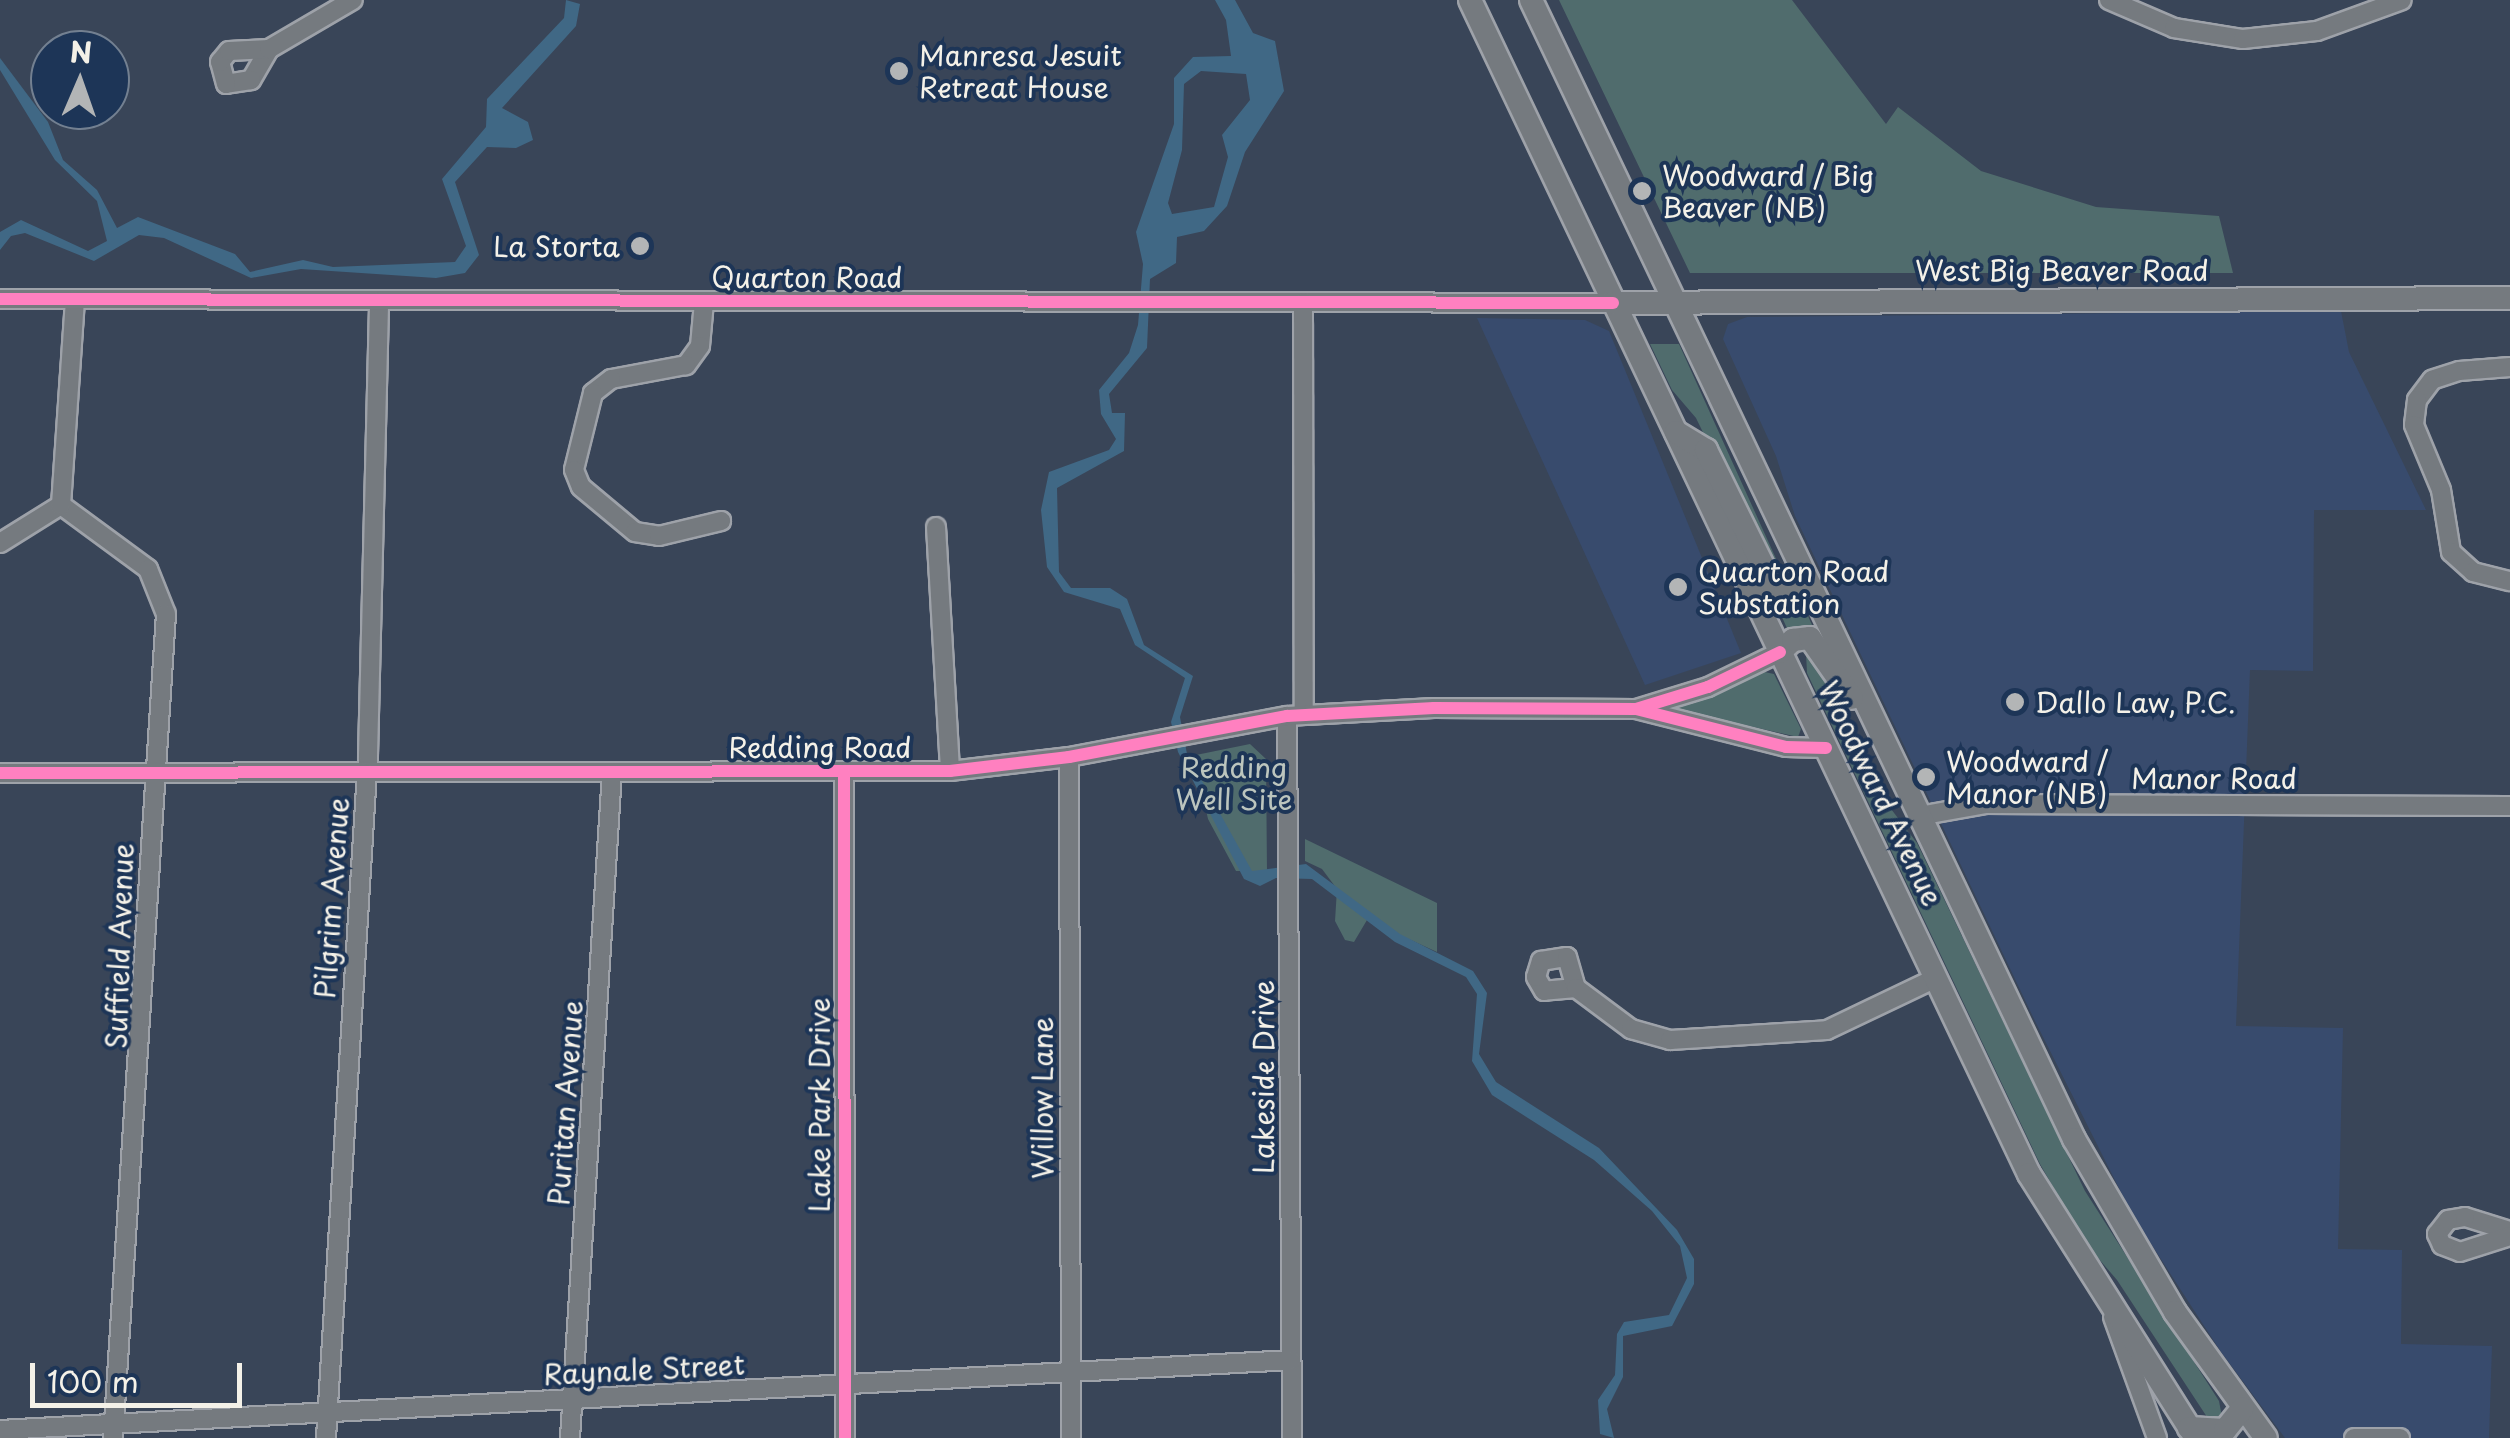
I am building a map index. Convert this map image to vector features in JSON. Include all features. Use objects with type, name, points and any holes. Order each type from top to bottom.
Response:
[{"type":"main road","name":"Woodward Avenue","points":[[1470,0],[2029,1174],[2112,1312],[2192,1433]]},
{"type":"main road","name":"Woodward Avenue","points":[[1532,0],[1876,728],[2119,1222],[2266,1438]]},
{"type":"main road","name":"West Big Beaver Road","points":[[1613,303],[2510,298]]},
{"type":"main road","points":[[1676,432],[1706,450],[1774,588],[1786,591],[1804,577]]},
{"type":"main road","points":[[1780,652],[1793,640],[1810,638],[1876,728]]},
{"type":"main road","points":[[2192,1433],[2225,1430],[2242,1408]]},
{"type":"street","points":[[269,49],[353,0]]},
{"type":"street","points":[[2109,0],[2174,28],[2243,39],[2342,24],[2402,0]]},
{"type":"street","name":"Quarton Road","points":[[0,299],[1613,303]]},
{"type":"street","points":[[0,544],[61,505],[75,300]]},
{"type":"street","name":"Pilgrim Avenue","points":[[326,1438],[367,772],[378,301]]},
{"type":"street","points":[[704,302],[700,346],[686,365],[611,379],[593,394],[574,470],[581,487],[635,532],[660,536],[721,520]]},
{"type":"street","name":"Lakeside Drive","points":[[1292,1438],[1290,852],[1303,302]]},
{"type":"street","points":[[2510,367],[2445,373],[2423,390],[2414,413],[2441,490],[2451,552],[2473,572],[2510,581]]},
{"type":"street","name":"Suffield Avenue","points":[[61,505],[138,561],[160,591],[166,626],[154,774],[141,1084],[114,1431]]},
{"type":"street","points":[[936,527],[950,771]]},
{"type":"street","name":"Redding Road","points":[[1636,710],[1708,688],[1780,652]]},
{"type":"street","name":"Redding Road","points":[[0,773],[950,771],[1069,758],[1296,715],[1636,710],[1786,747],[1826,748]]},
{"type":"street","name":"Willow Lane","points":[[1069,758],[1072,1438]]},
{"type":"street","name":"Puritan Avenue","points":[[570,1438],[612,772]]},
{"type":"street","name":"Lake Park Drive","points":[[844,772],[846,1438]]},
{"type":"street","name":"Manor Road","points":[[1920,816],[1985,804],[2510,806]]},
{"type":"street","points":[[1576,988],[1632,1029],[1670,1040],[1827,1030],[1936,978]]},
{"type":"street","points":[[2112,1312],[2157,1438]]},
{"type":"street","name":"Raynale Street","points":[[0,1430],[114,1431],[327,1413],[1290,1360]]},
{"type":"street","points":[[2354,1438],[2400,1438]]},
{"type":"shaded area","points":[[566,0],[580,4],[576,26],[502,108],[528,122],[533,140],[516,148],[487,147],[455,182],[479,255],[465,273],[436,278],[301,269],[251,278],[164,238],[139,235],[94,261],[25,233],[11,236],[0,250],[0,232],[21,220],[88,251],[107,241],[97,201],[55,160],[37,130],[51,130],[63,160],[97,190],[117,228],[138,217],[235,254],[250,272],[303,260],[333,267],[455,262],[466,246],[442,179],[486,127],[487,99],[564,18]]},
{"type":"shaded area","points":[[1215,0],[1235,0],[1253,33],[1275,41],[1284,91],[1245,152],[1227,206],[1204,231],[1177,237],[1176,263],[1150,279],[1147,348],[1109,394],[1112,413],[1125,413],[1124,451],[1057,488],[1059,572],[1071,588],[1110,588],[1127,599],[1144,645],[1193,676],[1180,717],[1187,754],[1252,871],[1306,864],[1400,934],[1473,971],[1487,993],[1479,1054],[1496,1082],[1599,1148],[1677,1230],[1694,1259],[1694,1284],[1672,1326],[1623,1336],[1623,1377],[1607,1409],[1614,1438],[1600,1434],[1598,1400],[1615,1375],[1617,1334],[1624,1322],[1669,1315],[1687,1278],[1680,1246],[1652,1211],[1594,1160],[1492,1095],[1472,1061],[1477,994],[1466,977],[1395,942],[1312,879],[1276,878],[1260,886],[1244,879],[1178,752],[1171,722],[1185,678],[1135,645],[1120,609],[1064,592],[1047,567],[1041,510],[1049,472],[1109,450],[1116,439],[1101,414],[1099,390],[1129,353],[1138,325],[1143,264],[1136,232],[1174,124],[1174,78],[1193,57],[1231,56],[1226,20]],"holes":[[[1201,71],[1246,74],[1250,100],[1222,135],[1228,157],[1214,207],[1172,214],[1168,203],[1182,150],[1184,84]]]},
{"type":"shaded area","points":[[0,58],[30,98],[30,119],[0,70]]},
{"type":"shaded area","points":[[2341,311],[2349,352],[2426,510],[2314,510],[2313,671],[2250,670],[2236,1026],[2343,1028],[2338,1249],[2402,1250],[2401,1344],[2492,1346],[2489,1438],[2285,1438],[2221,1352],[2133,1216],[2034,1019],[1795,516],[1776,456],[1723,339],[1728,324],[1747,317]]},
{"type":"shaded area","points":[[1477,318],[1585,320],[1609,331],[1741,653],[1645,685]]},
{"type":"green space","points":[[1559,0],[1792,0],[1886,124],[1898,107],[1981,171],[2096,207],[2219,216],[2233,273],[1690,273]]},
{"type":"green space","points":[[1650,344],[1679,344],[1782,572],[1768,566],[1696,418],[1672,390]]},
{"type":"green space","points":[[1797,592],[1813,627],[1790,635],[1773,597]]},
{"type":"green space","points":[[1806,653],[1823,668],[1888,805],[1917,843],[2085,1191],[2219,1401],[2222,1417],[2207,1417],[2117,1280],[2086,1244],[2040,1164],[1807,673]]},
{"type":"green space","points":[[1760,671],[1774,674],[1801,729],[1798,737],[1674,709]]},
{"type":"green space","name":"Redding Well Site","points":[[1250,744],[1266,759],[1267,871],[1236,871],[1208,819],[1197,769],[1186,757]]},
{"type":"green space","name":"Redding Well Site","points":[[1305,839],[1437,903],[1437,952],[1367,920],[1354,942],[1345,940],[1335,921],[1337,889],[1322,869],[1305,861]]},
{"type":"cycle path","points":[[0,299],[1613,303]]},
{"type":"cycle path","points":[[1636,709],[1708,687],[1780,652]]},
{"type":"cycle path","points":[[0,773],[950,771],[1069,757],[1287,716],[1434,708],[1636,709],[1786,747],[1826,748]]},
{"type":"cycle path","points":[[844,773],[845,1438]]},
{"type":"place","name":"Manresa Jesuit Retreat House","points":[[899,71]]},
{"type":"place","name":"Woodward / Big Beaver (NB)","points":[[1642,191]]},
{"type":"place","name":"La Storta","points":[[640,246]]},
{"type":"place","name":"Quarton Road Substation","points":[[1678,587]]},
{"type":"place","name":"Dallo Law, P.C.","points":[[2015,702]]},
{"type":"place","name":"Woodward / Manor (NB)","points":[[1926,777]]}]
